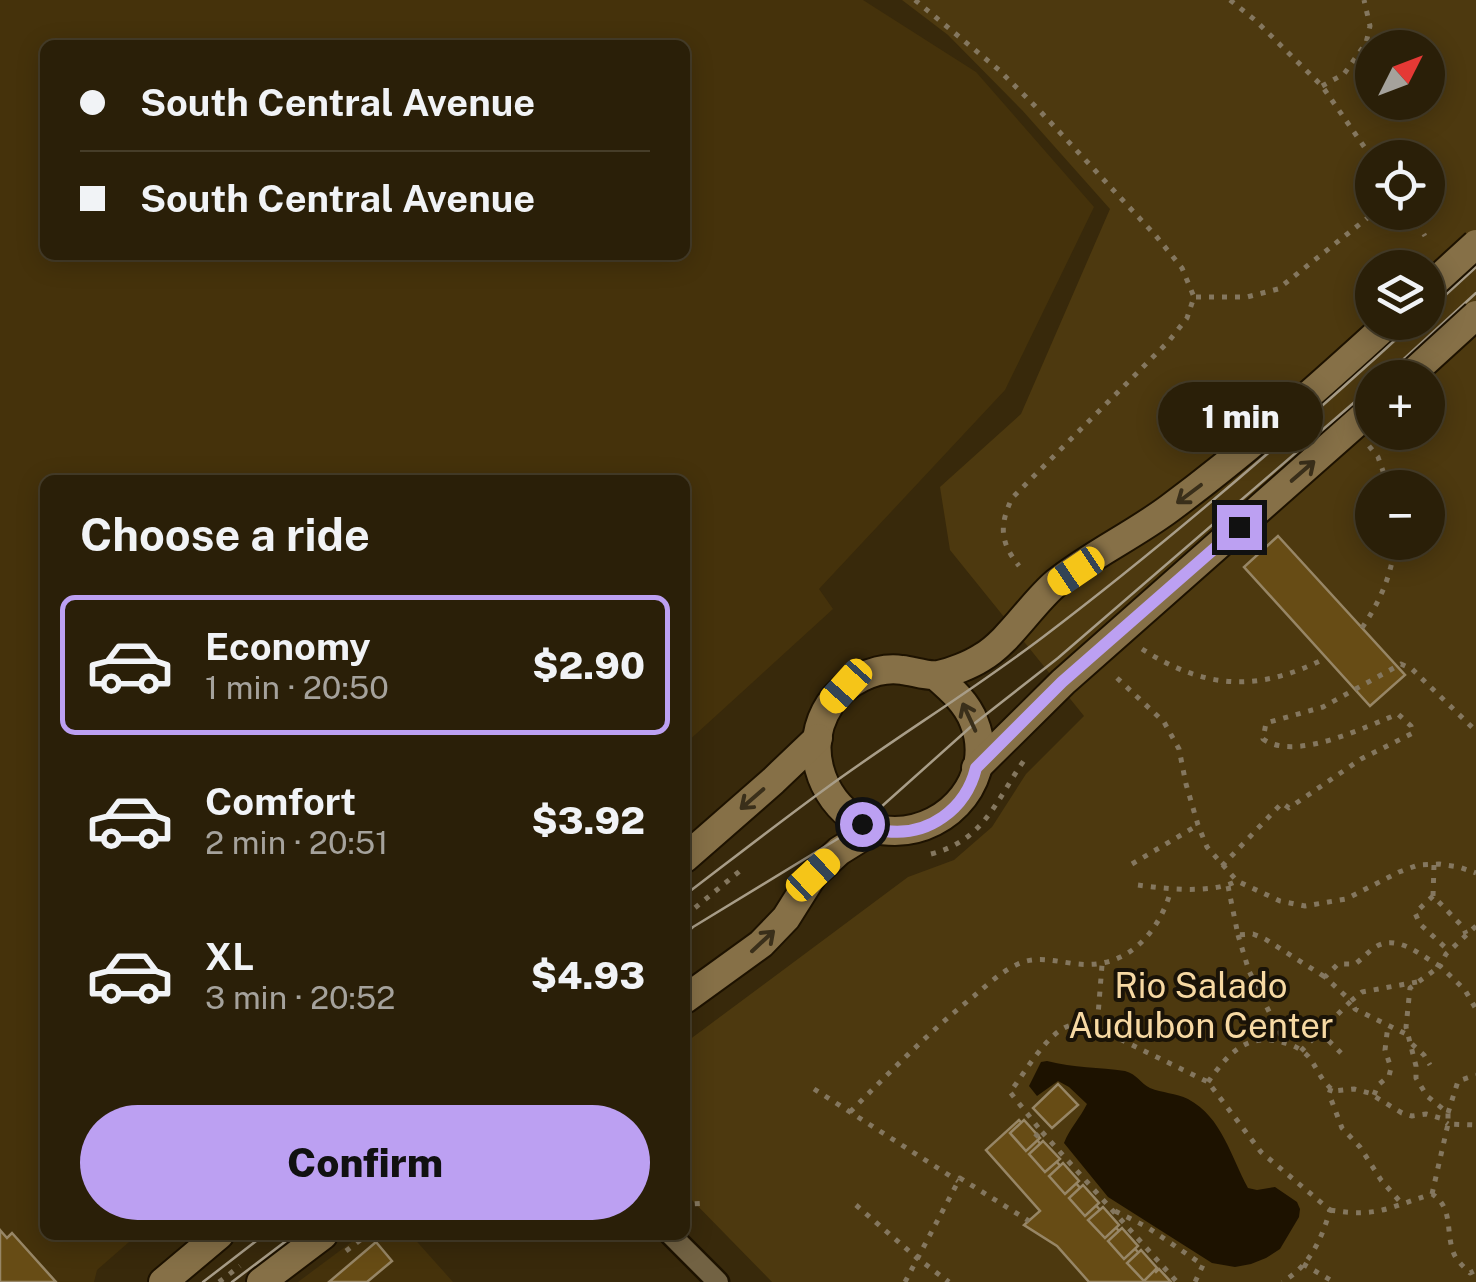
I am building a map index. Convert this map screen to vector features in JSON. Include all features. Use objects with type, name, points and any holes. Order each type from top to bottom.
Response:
[{"type":"main road","points":[[1445,272],[1476,244]]},
{"type":"main road","points":[[1427,360],[1476,315]]},
{"type":"main road","points":[[936,676],[965,704],[975,723],[979,756],[972,783],[958,806],[936,822],[910,831],[883,831],[862,824],[837,804],[822,782],[816,756],[829,706],[846,686],[870,674],[896,668],[936,676],[982,658],[1057,583],[1165,512],[1220,470],[1371,340]]},
{"type":"main road","points":[[976,768],[1062,682],[1355,435]]},
{"type":"main road","points":[[690,854],[818,738]]},
{"type":"main road","points":[[690,995],[762,944],[786,918],[813,875],[839,850],[876,828]]},
{"type":"main road","points":[[163,1282],[214,1240]]},
{"type":"main road","points":[[261,1282],[316,1240]]},
{"type":"street","points":[[675,1240],[718,1282]]},
{"type":"path","points":[[915,0],[999,70],[1156,236],[1182,268],[1194,297],[1187,318],[1169,341],[1012,498],[1004,514],[1003,531],[1008,552],[1019,566]]},
{"type":"path","points":[[1230,0],[1322,86],[1360,140]]},
{"type":"path","points":[[1322,86],[1344,74],[1366,43],[1370,26],[1364,0]]},
{"type":"path","points":[[1194,297],[1247,297],[1278,289],[1355,228]]},
{"type":"path","points":[[1421,230],[1425,236]]},
{"type":"path","points":[[1362,628],[1389,578],[1392,560]]},
{"type":"path","points":[[1142,649],[1182,672],[1232,682],[1282,677],[1326,658]]},
{"type":"path","points":[[1222,866],[1282,803],[1289,808],[1362,759],[1412,732],[1398,714],[1324,741],[1273,746],[1263,739],[1266,723],[1323,707],[1401,664],[1412,669],[1476,731]]},
{"type":"path","points":[[1117,678],[1164,722],[1180,749],[1186,784],[1207,847],[1237,881],[1280,901],[1315,905],[1346,899],[1418,865],[1459,867],[1476,873]]},
{"type":"path","points":[[930,854],[961,842],[989,818],[1032,750]]},
{"type":"path","points":[[1132,864],[1198,826]]},
{"type":"path","points":[[1434,865],[1433,896],[1415,913],[1420,924],[1450,951]]},
{"type":"path","points":[[690,912],[741,870]]},
{"type":"path","points":[[1138,885],[1171,890],[1228,886],[1237,881]]},
{"type":"path","points":[[1228,886],[1249,971],[1284,1042]]},
{"type":"path","points":[[850,1112],[948,1017],[1016,964],[1052,959],[1102,964],[1134,950],[1161,919],[1171,890]]},
{"type":"path","points":[[1433,896],[1466,935]]},
{"type":"path","points":[[1301,1051],[1362,992],[1428,977],[1476,926]]},
{"type":"path","points":[[1238,935],[1253,934],[1265,939],[1325,978],[1355,1009],[1408,1038],[1430,1065]]},
{"type":"path","points":[[1325,978],[1338,964],[1355,964],[1376,946],[1386,942],[1399,944],[1440,966],[1465,990],[1476,1008]]},
{"type":"path","points":[[1097,1028],[1102,964]]},
{"type":"path","points":[[1417,982],[1410,988],[1408,1038],[1420,1087],[1448,1112]]},
{"type":"path","points":[[1374,1095],[1378,1084],[1389,1076],[1385,1050],[1388,1024]]},
{"type":"path","points":[[1177,1282],[1041,1132],[1010,1092],[1056,1032],[1069,1026],[1097,1028],[1208,1082],[1261,1152],[1330,1210],[1372,1213],[1432,1194]]},
{"type":"path","points":[[1321,1030],[1340,1052]]},
{"type":"path","points":[[1208,1082],[1240,1047],[1254,1040],[1284,1042],[1310,1057],[1324,1083],[1334,1091],[1354,1089],[1374,1095],[1412,1116],[1426,1114],[1448,1124],[1476,1125]]},
{"type":"path","points":[[1432,1194],[1458,1081],[1476,1075]]},
{"type":"path","points":[[814,1088],[958,1181]]},
{"type":"path","points":[[1331,1088],[1329,1094],[1342,1128],[1403,1204]]},
{"type":"path","points":[[1034,1137],[1041,1132]]},
{"type":"path","points":[[905,1282],[960,1178],[1029,1222]]},
{"type":"path","points":[[1432,1194],[1442,1201],[1453,1252],[1473,1271],[1476,1280]]},
{"type":"path","points":[[690,1203],[706,1203]]},
{"type":"path","points":[[856,1204],[949,1282]]},
{"type":"path","points":[[1110,1208],[1203,1265],[1195,1282]]},
{"type":"path","points":[[1282,1282],[1297,1274],[1324,1230],[1330,1210]]},
{"type":"path","points":[[1303,1264],[1334,1282]]},
{"type":"shaded area","points":[[0,0],[863,0],[976,72],[1094,207],[1005,390],[819,589],[833,609],[690,739],[690,475],[40,475],[40,1240],[131,1240],[97,1270],[94,1282],[0,1282]]},
{"type":"shaded area","points":[[1041,1062],[1125,1071],[1150,1088],[1183,1097],[1200,1107],[1217,1127],[1248,1188],[1275,1187],[1297,1202],[1299,1217],[1280,1249],[1251,1264],[1235,1267],[1212,1263],[1108,1197],[1064,1143],[1087,1104],[1058,1081],[1037,1096],[1029,1086]]},
{"type":"shaded area","points":[[354,1240],[415,1240],[453,1282],[298,1282]]},
{"type":"green space","name":"Rio Salado Audubon Center","points":[[902,0],[1476,0],[1476,1282],[772,1282],[690,1198],[690,1039],[908,877],[954,860],[992,827],[1026,774],[1084,716],[950,550],[940,487],[1021,414],[1110,209],[1022,110],[948,35]]},
{"type":"building","points":[[1278,536],[1405,675],[1370,706],[1244,567]]},
{"type":"building","points":[[1058,1084],[1078,1105],[1052,1128],[1033,1108]]},
{"type":"building","points":[[1019,1120],[1156,1272],[1159,1269],[1171,1282],[1089,1282],[1057,1246],[1024,1225],[1040,1211],[986,1150]]},
{"type":"building","points":[[1024,1120],[1040,1138],[1026,1151],[1010,1133]]},
{"type":"building","points":[[1043,1141],[1060,1159],[1045,1172],[1029,1154]]},
{"type":"building","points":[[1063,1163],[1079,1181],[1065,1194],[1049,1176]]},
{"type":"building","points":[[1083,1185],[1099,1203],[1085,1216],[1069,1198]]},
{"type":"building","points":[[1103,1207],[1119,1225],[1105,1238],[1088,1220]]},
{"type":"building","points":[[1122,1228],[1138,1246],[1124,1259],[1108,1241]]},
{"type":"building","points":[[0,1230],[7,1238],[12,1233],[56,1282],[0,1282]]},
{"type":"building","points":[[376,1242],[392,1261],[367,1282],[329,1282]]},
{"type":"building","points":[[1141,1250],[1157,1268],[1144,1281],[1127,1263]]},
{"type":"tram line","points":[[1445,295],[1476,267]]},
{"type":"tram line","points":[[1403,360],[1476,293]]},
{"type":"tram line","points":[[690,891],[825,789],[1016,657],[1091,600],[1232,484],[1395,340]]},
{"type":"tram line","points":[[690,930],[862,824],[975,723],[1058,658],[1355,402]]},
{"type":"tram line","points":[[203,1282],[258,1240]]},
{"type":"tram line","points":[[232,1282],[287,1240]]},
{"type":"route","points":[[862,824],[883,831],[910,831],[936,822],[958,806],[976,768],[1062,682],[1239,527]]}]
